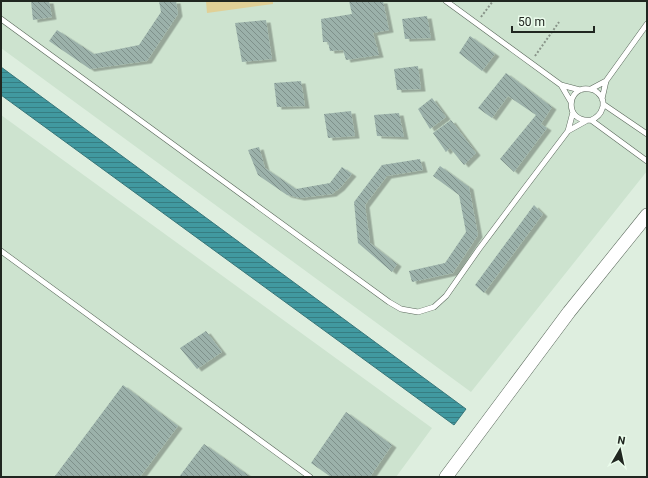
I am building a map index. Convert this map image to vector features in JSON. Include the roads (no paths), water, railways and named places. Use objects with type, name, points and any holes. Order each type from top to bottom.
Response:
[{"type":"street","points":[[446,477],[570,312],[647,215]]},
{"type":"lane","points":[[446,1],[561,85],[580,90]]},
{"type":"lane","points":[[1,19],[389,302],[401,309],[418,312],[434,307],[446,296],[488,237],[568,131],[573,112]]},
{"type":"lane","points":[[591,89],[606,81],[647,24]]},
{"type":"lane","points":[[561,85],[571,102],[571,107],[576,116],[581,120],[588,120],[596,118],[602,110],[606,81]]},
{"type":"lane","points":[[571,102],[573,97],[580,90],[586,88],[596,91],[600,94],[603,102],[647,134]]},
{"type":"lane","points":[[568,131],[588,120]]},
{"type":"lane","points":[[588,120],[647,161]]},
{"type":"lane","points":[[1,251],[310,477]]},
{"type":"water","points":[[1,67],[466,409],[454,425],[1,95]]}]
